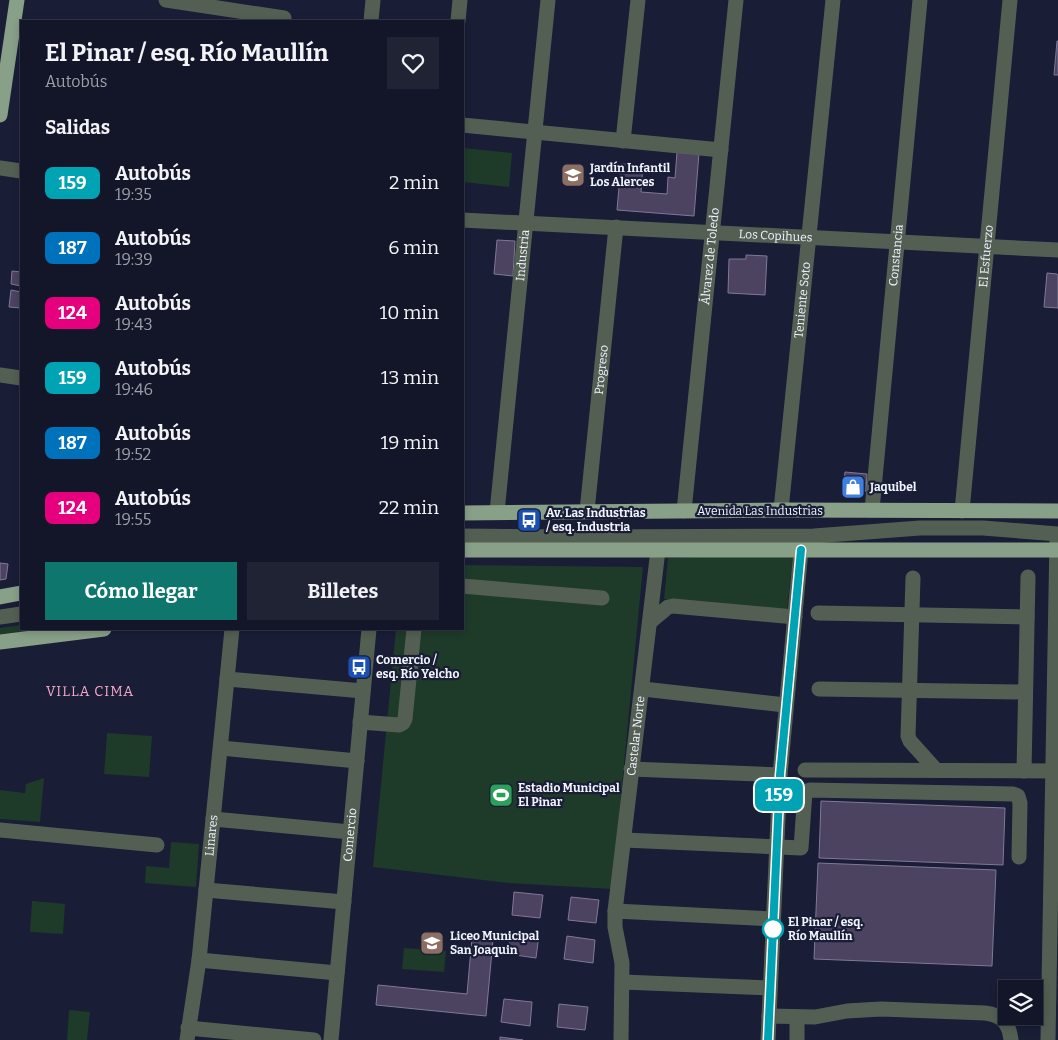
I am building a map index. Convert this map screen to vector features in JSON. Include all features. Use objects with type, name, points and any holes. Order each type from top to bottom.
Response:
[{"type":"main road","points":[[0,115],[17,0]]},
{"type":"main road","name":"Avenida Las Industrias","points":[[464,513],[781,510],[1058,511]]},
{"type":"main road","points":[[464,550],[1058,550]]},
{"type":"main road","points":[[0,597],[20,593]]},
{"type":"main road","points":[[0,642],[96,630]]},
{"type":"street","points":[[166,0],[284,18]]},
{"type":"street","points":[[371,20],[373,0]]},
{"type":"street","points":[[458,20],[460,0]]},
{"type":"street","name":"Industria","points":[[497,512],[548,0]]},
{"type":"street","points":[[624,141],[638,0]]},
{"type":"street","name":"Álvarez de Toledo","points":[[684,511],[736,0]]},
{"type":"street","name":"Teniente Soto","points":[[781,510],[833,0]]},
{"type":"street","name":"Constancia","points":[[872,510],[920,0]]},
{"type":"street","name":"El Esfuerzo","points":[[962,511],[1010,0]]},
{"type":"street","points":[[464,125],[721,150]]},
{"type":"street","points":[[0,168],[20,171]]},
{"type":"street","name":"Los Copihues","points":[[464,220],[1058,250]]},
{"type":"street","name":"Progreso","points":[[587,511],[616,227]]},
{"type":"street","points":[[0,375],[20,378]]},
{"type":"street","points":[[464,530],[583,532],[645,530],[807,531],[925,522],[986,523],[1058,528],[1055,771],[1048,1040]]},
{"type":"street","points":[[464,536],[814,536],[920,528],[983,528],[1058,534]]},
{"type":"street","name":"Castelar Norte","points":[[620,1040],[623,982],[621,953],[615,927],[616,911],[631,769],[658,550]]},
{"type":"street","points":[[768,1040],[780,775],[785,705],[801,550]]},
{"type":"street","points":[[1024,771],[1028,577]]},
{"type":"street","points":[[913,578],[909,738],[936,770]]},
{"type":"street","points":[[464,586],[602,598]]},
{"type":"street","points":[[650,622],[668,607],[674,606],[795,617]]},
{"type":"street","points":[[818,613],[1027,617]]},
{"type":"street","points":[[0,617],[20,614]]},
{"type":"street","points":[[0,623],[20,620]]},
{"type":"street","name":"Linares","points":[[188,1034],[199,960],[232,630]]},
{"type":"street","name":"Comercio","points":[[331,1040],[369,630]]},
{"type":"street","points":[[360,722],[403,723],[405,719],[414,630]]},
{"type":"street","points":[[228,679],[364,691]]},
{"type":"street","points":[[642,688],[785,705]]},
{"type":"street","points":[[819,689],[1026,692]]},
{"type":"street","points":[[220,748],[357,761]]},
{"type":"street","points":[[631,769],[780,775]]},
{"type":"street","points":[[805,770],[1055,771]]},
{"type":"street","points":[[624,840],[801,848],[806,792],[810,790],[1013,794],[1018,796],[1020,803],[1019,857]]},
{"type":"street","points":[[778,814],[803,815]]},
{"type":"street","points":[[214,818],[350,832]]},
{"type":"street","points":[[0,830],[158,844]]},
{"type":"street","points":[[206,890],[344,902]]},
{"type":"street","points":[[616,911],[773,919]]},
{"type":"street","points":[[199,960],[338,973]]},
{"type":"street","points":[[623,982],[770,988]]},
{"type":"street","points":[[769,1016],[815,1017],[848,1011],[881,1009],[984,1013],[996,1015],[1004,1020],[1009,1028],[1011,1040]]},
{"type":"street","points":[[797,1017],[797,1040]]},
{"type":"street","points":[[188,1034],[314,1040]]},
{"type":"green space","points":[[464,148],[512,153],[509,187],[464,182]]},
{"type":"green space","points":[[793,554],[787,611],[664,599],[668,558]]},
{"type":"green space","name":"Estadio Municipal El Pinar","points":[[464,565],[643,567],[612,889],[508,883],[373,867],[396,630],[464,630]]},
{"type":"green space","points":[[20,625],[20,630],[49,630],[0,636],[0,628]]},
{"type":"green space","points":[[107,733],[152,736],[149,777],[104,774]]},
{"type":"green space","points":[[44,778],[40,822],[0,819],[0,790],[25,793],[26,784]]},
{"type":"green space","points":[[171,842],[199,844],[196,887],[145,883],[146,866],[169,868]]},
{"type":"green space","points":[[32,901],[65,904],[63,934],[30,932]]},
{"type":"green space","points":[[404,948],[446,951],[444,972],[402,969]]},
{"type":"green space","points":[[69,1010],[90,1012],[87,1040],[67,1040]]},
{"type":"building","points":[[1057,41],[1058,75],[1054,75]]},
{"type":"building","points":[[677,152],[699,153],[694,216],[617,210],[621,164],[643,165],[641,192],[667,194],[668,177],[675,178]]},
{"type":"building","points":[[497,240],[515,241],[513,276],[494,274]]},
{"type":"building","points":[[746,255],[767,256],[765,295],[728,293],[729,259],[746,259]]},
{"type":"building","points":[[12,271],[20,272],[20,286],[11,284]]},
{"type":"building","points":[[1047,273],[1057,274],[1058,276],[1058,308],[1044,307]]},
{"type":"building","points":[[11,290],[20,292],[20,308],[9,307]]},
{"type":"building","points":[[845,472],[867,474],[866,491],[843,490]]},
{"type":"building","points":[[0,563],[8,564],[6,579],[0,580]]},
{"type":"building","points":[[821,801],[1005,808],[1003,865],[819,858]]},
{"type":"building","points":[[818,863],[996,870],[992,966],[814,959]]},
{"type":"building","points":[[514,892],[543,895],[540,918],[512,915]]},
{"type":"building","points":[[571,897],[599,900],[596,923],[568,920]]},
{"type":"building","points":[[511,931],[539,935],[536,958],[508,954]]},
{"type":"building","points":[[567,936],[595,940],[593,963],[564,959]]},
{"type":"building","points":[[472,938],[493,940],[486,1016],[376,1005],[378,985],[467,994]]},
{"type":"building","points":[[504,999],[532,1002],[530,1026],[501,1022]]},
{"type":"building","points":[[559,1004],[588,1007],[585,1030],[557,1027]]},
{"type":"building","points":[[500,1037],[523,1040],[500,1040]]},
{"type":"bus line","name":"159","points":[[768,1040],[780,775],[785,705],[801,550]]},
{"type":"place","name":"Jardín Infantil Los Alerces","points":[[573,175]]},
{"type":"place","name":"Jaquibel","points":[[853,487]]},
{"type":"place","name":"Av. Las Industrias / esq. Industria","points":[[529,520]]},
{"type":"place","name":"Comercio / esq. Río Yelcho","points":[[359,667]]},
{"type":"place","name":"Estadio Municipal El Pinar","points":[[501,795]]},
{"type":"place","name":"El Pinar / esq. Río Maullín","points":[[773,929]]},
{"type":"place","name":"Liceo Municipal San Joaquin","points":[[432,943]]},
{"type":"district","name":"VILLA CIMA","points":[[90,691]]}]
